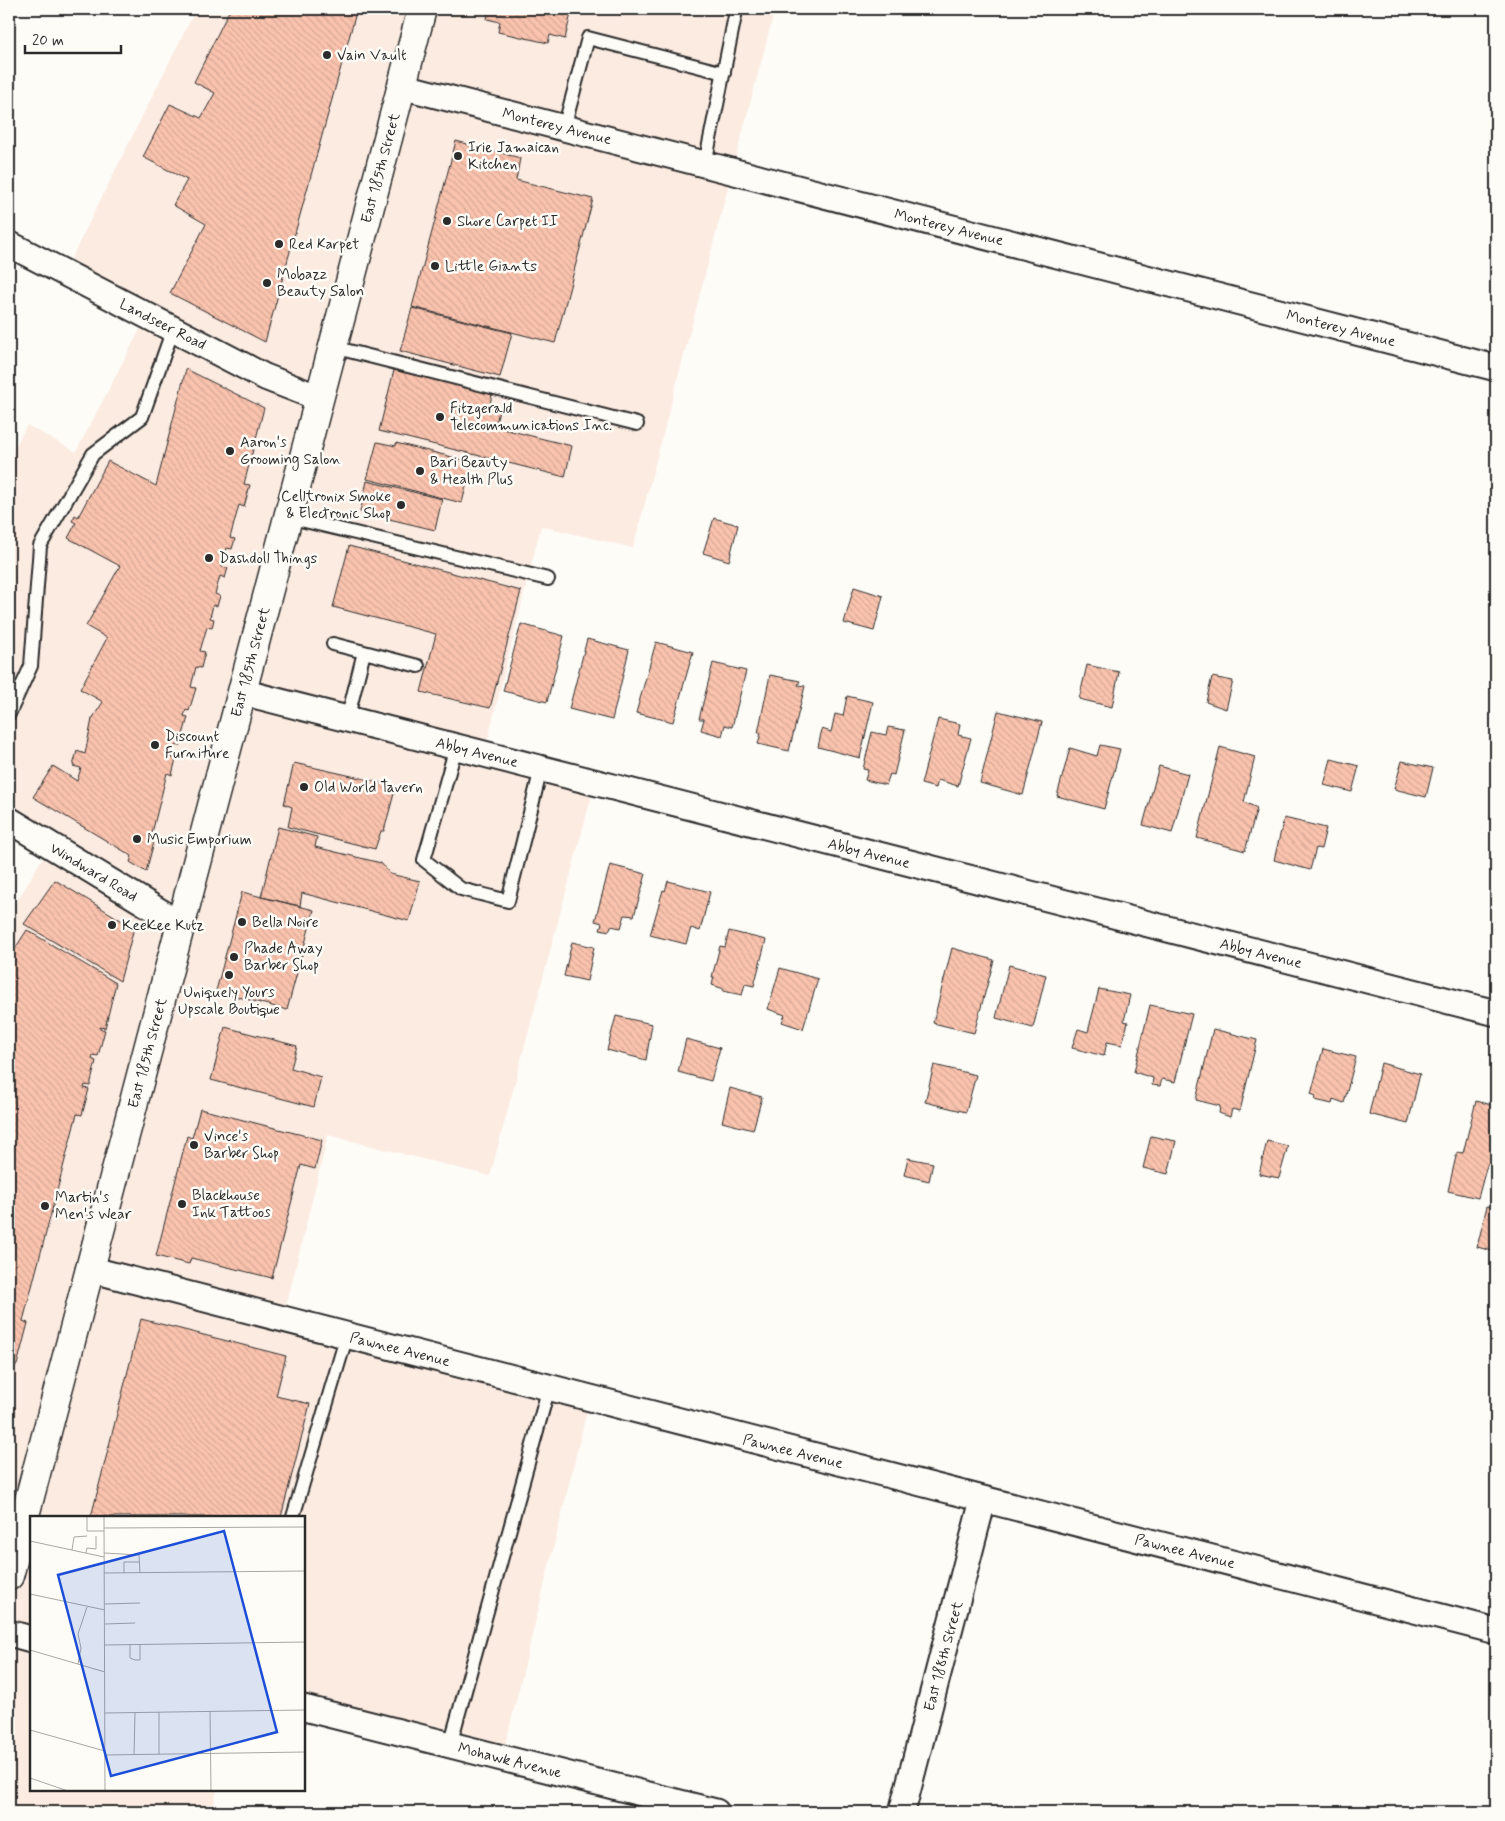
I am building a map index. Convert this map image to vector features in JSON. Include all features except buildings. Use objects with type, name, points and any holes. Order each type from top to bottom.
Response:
[{"type":"street","name":"East 185th Street","points":[[9,1576],[422,9]]},
{"type":"street","name":"Monterey Avenue","points":[[401,86],[1496,368]]},
{"type":"street","name":"Landseer Road","points":[[9,244],[265,377],[319,398]]},
{"type":"street","name":"Abby Avenue","points":[[242,692],[1496,1013]]},
{"type":"street","name":"Windward Road","points":[[9,820],[180,924]]},
{"type":"street","name":"Pawnee Avenue","points":[[89,1269],[1496,1631]]},
{"type":"street","name":"East 188th Street","points":[[902,1812],[983,1500]]},
{"type":"street","points":[[9,1633],[30,1639]]},
{"type":"street","name":"Mohawk Avenue","points":[[305,1708],[716,1812]]},
{"type":"lane","points":[[705,164],[736,11],[731,9]]},
{"type":"lane","points":[[564,128],[588,38],[724,73]]},
{"type":"lane","points":[[9,714],[31,666],[40,546],[93,454],[142,417],[173,329]]},
{"type":"lane","points":[[333,347],[637,424]]},
{"type":"lane","points":[[288,518],[548,579]]},
{"type":"lane","points":[[333,644],[418,666]]},
{"type":"lane","points":[[347,720],[364,652]]},
{"type":"lane","points":[[456,747],[424,860],[461,889],[508,901],[541,769]]},
{"type":"lane","points":[[293,1516],[347,1335]]},
{"type":"lane","points":[[450,1745],[549,1387]]},
{"type":"shaded area","points":[[196,9],[775,9],[633,548],[541,526],[484,754],[595,783],[490,1176],[328,1135],[283,1319],[590,1398],[502,1758],[305,1708],[305,1516],[30,1516],[30,1791],[217,1791],[212,1812],[9,1812],[9,915],[50,845],[9,820],[9,458],[27,425],[76,452],[147,316],[64,273]]},
{"type":"place","name":"Vain Vault","points":[[327,55]]},
{"type":"place","name":"Irie Jamaican Kitchen","points":[[458,156]]},
{"type":"place","name":"Shore Carpet II","points":[[447,221]]},
{"type":"place","name":"Red Karpet","points":[[279,244]]},
{"type":"place","name":"Little Giants","points":[[435,266]]},
{"type":"place","name":"Mobazz Beauty Salon","points":[[267,283]]},
{"type":"place","name":"Fitzgerald Telecommunications Inc.","points":[[440,417]]},
{"type":"place","name":"Aaron's Grooming Salon","points":[[230,451]]},
{"type":"place","name":"Bari Beauty & Health Plus","points":[[420,471]]},
{"type":"place","name":"Celltronix Smoke & Electronic Shop","points":[[401,505]]},
{"type":"place","name":"Dashdoll Things","points":[[209,558]]},
{"type":"place","name":"Discount Furniture","points":[[155,745]]},
{"type":"place","name":"Old World Tavern","points":[[304,787]]},
{"type":"place","name":"Music Emporium","points":[[137,839]]},
{"type":"place","name":"Bella Noire","points":[[242,922]]},
{"type":"place","name":"KeeKee Kutz","points":[[112,925]]},
{"type":"place","name":"Phade Away Barber Shop","points":[[234,957]]},
{"type":"place","name":"Uniquely Yours Upscale Boutique","points":[[229,975]]},
{"type":"place","name":"Vince's Barber Shop","points":[[194,1145]]},
{"type":"place","name":"Blackhouse Ink Tattoos","points":[[182,1204]]},
{"type":"place","name":"Martin's Men's Wear","points":[[45,1206]]}]
